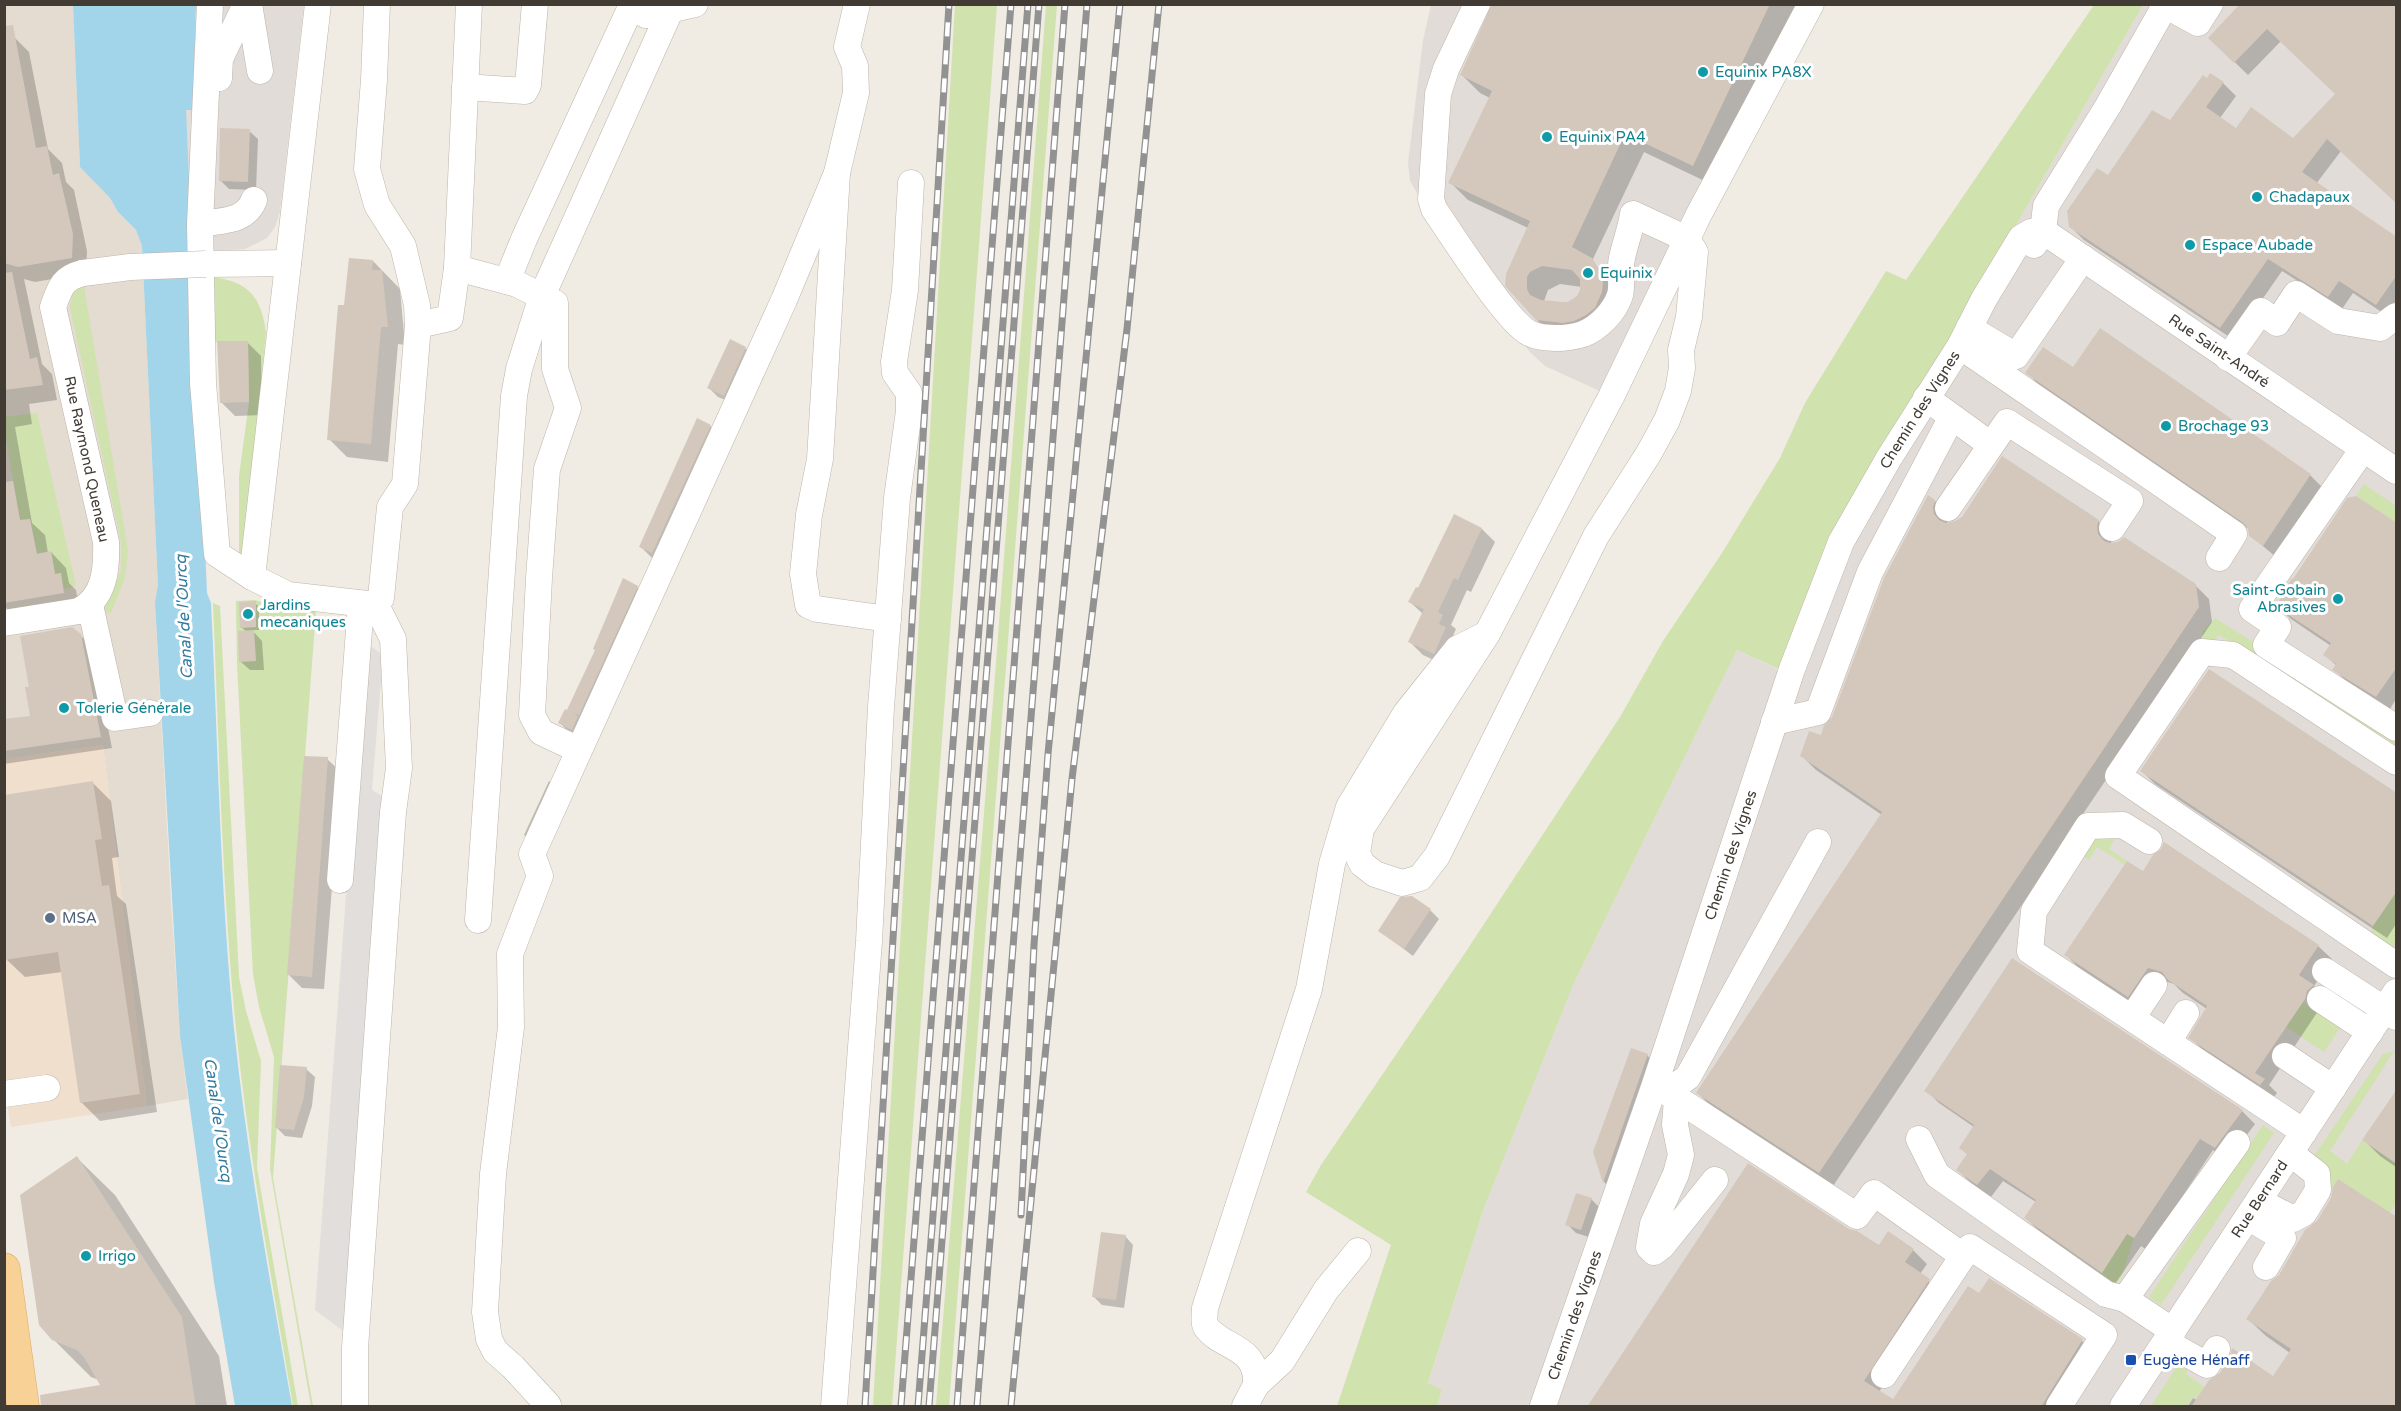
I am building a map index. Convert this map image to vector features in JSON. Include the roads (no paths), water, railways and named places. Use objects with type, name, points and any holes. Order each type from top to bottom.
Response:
[{"type":"main road","points":[[4,1269],[23,1407]]},
{"type":"street","points":[[210,4],[200,224],[203,383],[217,554],[252,577],[288,595],[369,605],[381,598],[390,507],[405,484],[418,324],[417,305],[403,246],[377,205],[367,169],[377,4]]},
{"type":"street","points":[[247,4],[260,71]]},
{"type":"street","points":[[214,193],[220,59],[247,4]]},
{"type":"street","points":[[252,577],[318,4]]},
{"type":"street","points":[[418,324],[450,318],[457,268],[469,4]]},
{"type":"street","points":[[465,87],[525,91],[528,85],[535,4]]},
{"type":"street","points":[[507,281],[630,6],[646,15],[694,4]]},
{"type":"street","points":[[547,1407],[548,1404],[495,1351],[489,1339],[485,1312],[493,1174],[511,1027],[510,954],[540,876],[532,854],[784,300],[837,173],[856,93],[855,66],[847,47],[857,4]]},
{"type":"street","points":[[1477,4],[1446,69],[1438,94],[1431,199],[1441,219],[1519,326],[1530,334],[1572,337],[1587,332],[1610,314],[1620,294],[1621,260],[1634,214],[1687,239],[1695,252],[1693,286],[1681,350],[1682,368],[1678,391],[1666,420],[1649,453],[1596,536],[1437,856],[1420,878],[1402,883],[1375,874],[1362,864],[1357,853],[1361,829],[1487,634],[1603,412],[1687,239],[1810,4]]},
{"type":"street","points":[[2165,5],[2198,23],[2210,4]]},
{"type":"street","name":"Chemin des Vignes","points":[[1543,1407],[1666,1093],[1774,722],[1810,618],[1841,542],[1888,458],[1964,337],[1984,322],[2043,231],[2046,206],[2108,106],[2165,5]]},
{"type":"street","points":[[478,920],[514,396],[519,369],[542,296],[670,11]]},
{"type":"street","points":[[837,173],[820,459],[809,515],[803,574],[808,605],[817,609],[888,619]]},
{"type":"street","points":[[834,1407],[868,953],[881,708],[897,498],[909,411],[909,393],[895,373],[894,362],[905,290],[911,183]]},
{"type":"street","points":[[200,224],[242,217],[250,210],[254,200]]},
{"type":"street","name":"Rue Saint-André","points":[[2043,231],[2397,471]]},
{"type":"street","points":[[1964,337],[2016,356],[2083,258]]},
{"type":"street","name":"Rue Raymond Queneau","points":[[90,605],[97,596],[105,574],[106,542],[53,307],[59,291],[69,276],[120,267],[288,263]]},
{"type":"street","points":[[457,268],[507,281],[555,303],[555,369],[568,408],[548,469],[536,618],[532,715],[541,732],[579,750]]},
{"type":"street","points":[[2228,358],[2261,311],[2277,323],[2296,294],[2338,321],[2380,328],[2397,316]]},
{"type":"street","points":[[1964,337],[2234,534],[2219,558]]},
{"type":"street","points":[[1922,405],[1946,428],[1988,449]]},
{"type":"street","points":[[1922,405],[1988,449]]},
{"type":"street","points":[[1948,508],[2007,422],[2130,501],[2112,528]]},
{"type":"street","points":[[1774,722],[1818,712],[1870,572],[1946,428]]},
{"type":"street","points":[[2363,449],[2252,609],[2278,627],[2266,645],[2397,728]]},
{"type":"street","points":[[4,623],[80,611],[90,605],[115,718],[150,713]]},
{"type":"street","points":[[340,880],[369,605]]},
{"type":"street","points":[[355,1407],[356,1336],[393,812],[399,768],[393,639],[369,605]]},
{"type":"street","points":[[1251,1396],[1255,1368],[1233,1345],[1206,1327],[1205,1308],[1309,989],[1332,864],[1349,807],[1406,713],[1457,649],[1487,634]]},
{"type":"street","points":[[2397,762],[2233,655],[2202,652],[2118,776],[2397,965]]},
{"type":"street","points":[[2149,841],[2123,825],[2088,826],[2034,911],[2030,951],[2168,1042],[2297,1142],[2317,1174],[2318,1190],[2304,1213],[2293,1219],[2254,1209]]},
{"type":"street","points":[[1666,1093],[1688,1077],[1818,842]]},
{"type":"street","points":[[2325,971],[2393,1006]]},
{"type":"street","points":[[2132,1018],[2154,985]]},
{"type":"street","points":[[2320,999],[2370,1032]]},
{"type":"street","name":"Rue Bernard","points":[[2123,1407],[2370,1032],[2393,1006]]},
{"type":"street","points":[[2168,1042],[2186,1013]]},
{"type":"street","points":[[2285,1056],[2333,1088]]},
{"type":"street","points":[[4,1094],[47,1088]]},
{"type":"street","points":[[1666,1093],[1676,1125],[1681,1155],[1676,1174],[1653,1224],[1649,1247],[1654,1252],[1662,1246],[1715,1180]]},
{"type":"street","points":[[1666,1093],[1857,1216],[1874,1193],[1963,1256]]},
{"type":"street","points":[[1919,1140],[1937,1175],[2106,1294],[2125,1299],[2207,1365],[2217,1348]]},
{"type":"street","points":[[2125,1299],[2237,1143]]},
{"type":"street","points":[[2254,1209],[2283,1238],[2266,1267]]},
{"type":"street","points":[[1884,1376],[1970,1247],[2104,1335],[2059,1407]]},
{"type":"street","points":[[1251,1396],[1282,1361],[1326,1290],[1358,1251]]},
{"type":"water","name":"Canal de l'Ourcq","points":[[73,5],[196,5],[193,110],[186,110],[207,593],[211,603],[225,923],[245,1124],[292,1406],[235,1406],[214,1282],[180,1036],[155,602],[158,585],[142,246],[136,230],[118,212],[110,198],[80,167]]},
{"type":"railway","points":[[865,1406],[949,4]]},
{"type":"railway","points":[[901,1406],[1011,4]]},
{"type":"railway","points":[[918,1406],[1028,4]]},
{"type":"railway","points":[[929,1406],[1039,4]]},
{"type":"railway","points":[[957,1406],[1065,4]]},
{"type":"railway","points":[[977,1406],[1087,4]]},
{"type":"railway","points":[[1021,1215],[1034,945],[1048,754],[1120,4]]},
{"type":"railway","points":[[1011,1406],[1072,779],[1127,329],[1159,4]]},
{"type":"place","name":"Equinix PA8X","points":[[1703,72]]},
{"type":"place","name":"Equinix PA4","points":[[1547,137]]},
{"type":"place","name":"Chadapaux","points":[[2257,197]]},
{"type":"place","name":"Espace Aubade","points":[[2190,245]]},
{"type":"place","name":"Equinix","points":[[1588,273]]},
{"type":"place","name":"Brochage 93","points":[[2166,426]]},
{"type":"place","name":"Saint-Gobain Abrasives","points":[[2338,599]]},
{"type":"place","name":"Jardins mecaniques","points":[[248,614]]},
{"type":"place","name":"Tolerie Générale","points":[[64,708]]},
{"type":"place","name":"MSA","points":[[50,918]]},
{"type":"place","name":"Irrigo","points":[[86,1256]]},
{"type":"place","name":"Eugène Hénaff","points":[[2131,1360]]}]
